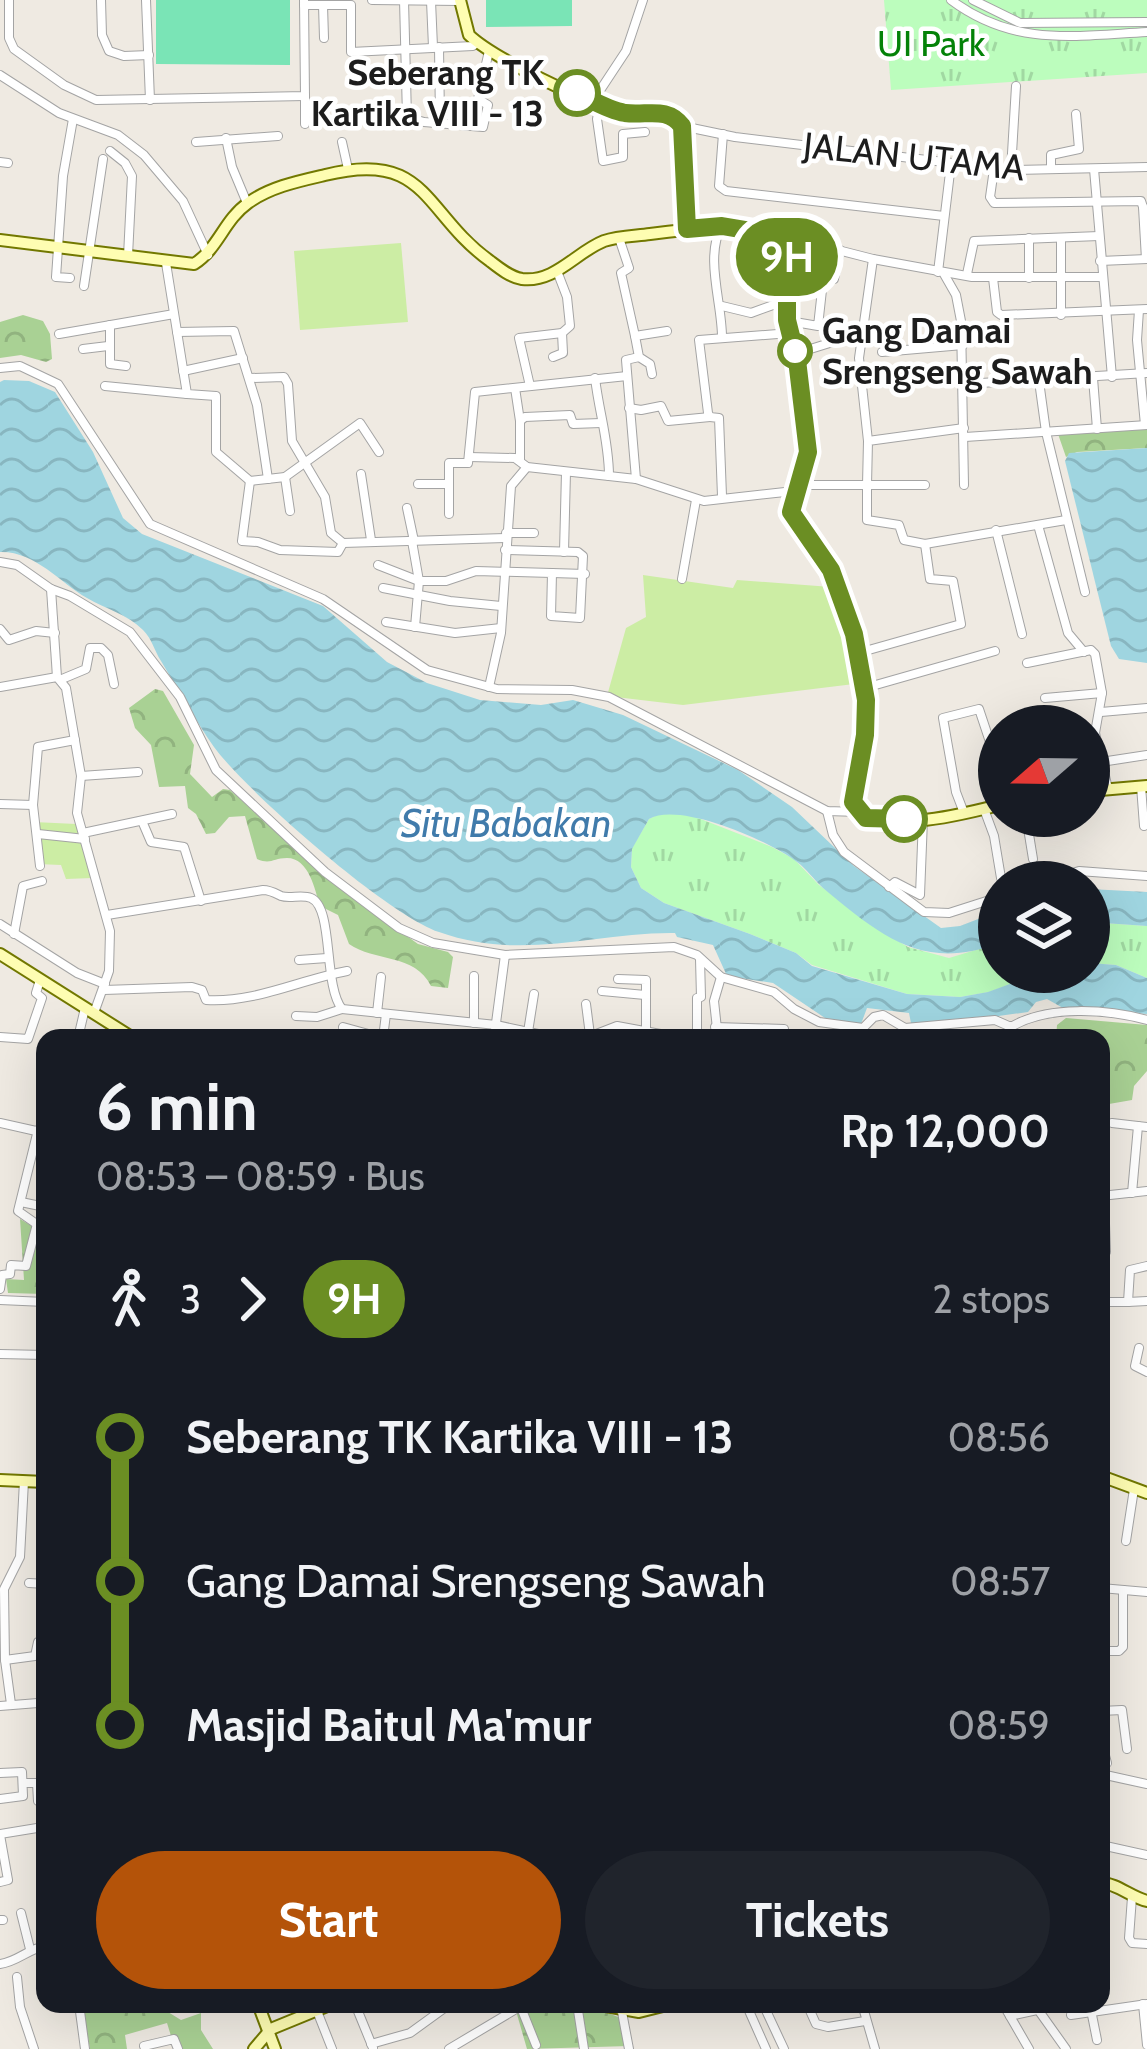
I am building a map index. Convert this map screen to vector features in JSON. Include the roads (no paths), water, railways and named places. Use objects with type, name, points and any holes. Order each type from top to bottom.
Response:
[{"type":"street","points":[[23,0],[9,3],[9,38],[22,58],[96,100],[304,96]]},
{"type":"street","points":[[101,0],[102,35],[109,51],[149,56]]},
{"type":"street","points":[[146,0],[150,100]]},
{"type":"street","points":[[372,0],[460,1],[464,25],[483,46],[624,112],[670,114],[682,126],[687,229]]},
{"type":"street","points":[[643,0],[626,51],[597,102],[601,159],[623,157],[623,134],[645,132]]},
{"type":"street","points":[[951,0],[1016,33],[1147,32]]},
{"type":"street","points":[[973,0],[1020,23],[1147,22]]},
{"type":"street","points":[[404,1],[407,117],[483,127],[488,106],[478,100],[483,46]]},
{"type":"street","points":[[305,124],[304,2],[351,5],[351,52],[483,46]]},
{"type":"street","points":[[431,2],[440,121]]},
{"type":"street","points":[[323,5],[324,38]]},
{"type":"street","points":[[1,77],[73,119],[118,135],[144,155],[183,201],[208,255]]},
{"type":"street","points":[[1011,170],[1016,86]]},
{"type":"street","points":[[1052,169],[1051,155],[1079,149],[1076,114]]},
{"type":"street","points":[[70,278],[56,277],[63,176],[73,119]]},
{"type":"street","name":"JALAN UTAMA","points":[[682,126],[994,169],[1147,167]]},
{"type":"street","points":[[723,134],[719,186],[726,191],[944,216]]},
{"type":"street","points":[[196,142],[278,136]]},
{"type":"street","points":[[226,138],[247,203]]},
{"type":"street","points":[[342,142],[348,169]]},
{"type":"street","points":[[84,286],[107,155],[125,163],[132,176],[128,256]]},
{"type":"street","points":[[951,164],[940,273],[956,295],[963,345],[964,485]]},
{"type":"street","points":[[0,240],[194,264],[208,255],[247,203],[285,185],[348,169],[377,169],[419,185],[466,244],[525,279],[557,271],[598,244],[620,238],[722,226],[940,273],[993,278],[1102,277]]},
{"type":"street","points":[[994,169],[990,197],[994,203],[1141,200],[1146,260],[1100,260]]},
{"type":"street","points":[[1094,169],[1112,376]]},
{"type":"street","points":[[722,226],[714,239],[713,259],[722,337]]},
{"type":"street","points":[[966,274],[972,242],[1099,236]]},
{"type":"street","points":[[787,237],[789,327],[808,452],[791,512],[831,570],[869,688],[853,789],[859,812]]},
{"type":"street","points":[[620,238],[629,268],[621,273],[639,357]]},
{"type":"street","points":[[1029,238],[1030,278]]},
{"type":"street","points":[[1061,238],[1061,315]]},
{"type":"street","points":[[710,417],[699,340],[818,326],[823,281],[834,279],[840,250]]},
{"type":"street","points":[[873,260],[860,358],[868,441],[867,520],[898,525],[904,540],[925,544],[1066,520]]},
{"type":"street","points":[[166,263],[187,394]]},
{"type":"street","points":[[530,386],[519,338],[562,333],[570,326],[567,297],[557,271]]},
{"type":"street","points":[[868,441],[1146,425],[1143,310],[999,314],[993,278]]},
{"type":"street","points":[[722,306],[751,313],[787,300]]},
{"type":"street","points":[[59,334],[174,314]]},
{"type":"street","points":[[110,325],[110,364],[126,366]]},
{"type":"street","points":[[177,332],[232,328],[250,378],[268,479]]},
{"type":"street","points":[[634,336],[667,331]]},
{"type":"street","points":[[553,357],[563,353],[562,333]]},
{"type":"street","points":[[797,360],[804,351],[836,341]]},
{"type":"street","points":[[882,352],[963,345]]},
{"type":"street","points":[[83,349],[108,346]]},
{"type":"street","points":[[636,479],[627,359],[644,357],[652,374]]},
{"type":"street","points":[[183,371],[243,358]]},
{"type":"street","points":[[0,368],[20,366],[58,384],[150,524],[323,599],[427,670],[489,687],[572,689],[609,697],[827,811],[859,812],[874,820],[978,811]]},
{"type":"street","points":[[964,384],[1143,374]]},
{"type":"street","points":[[449,514],[449,463],[467,463],[469,457],[472,394],[627,376]]},
{"type":"street","points":[[250,378],[284,377],[290,392],[292,441],[325,497],[331,533],[343,543],[535,533]]},
{"type":"street","points":[[595,377],[601,423],[609,440],[609,476]]},
{"type":"street","points":[[1093,378],[1097,429]]},
{"type":"street","points":[[1040,381],[1046,432],[1085,592]]},
{"type":"street","points":[[105,386],[216,396],[216,452],[250,481],[285,477],[360,423],[379,452]]},
{"type":"street","points":[[489,687],[501,628],[511,486],[524,464],[515,388]]},
{"type":"street","points":[[629,407],[667,406],[668,421],[719,418],[722,496]]},
{"type":"street","points":[[520,421],[570,415],[573,424],[601,423]]},
{"type":"street","points":[[469,457],[636,479],[695,503],[796,488],[925,485]]},
{"type":"street","points":[[564,552],[566,472]]},
{"type":"street","points":[[361,474],[371,540]]},
{"type":"street","points":[[285,477],[290,511]]},
{"type":"street","points":[[250,481],[242,541],[280,550],[338,552],[343,543]]},
{"type":"street","points":[[418,484],[449,484]]},
{"type":"street","points":[[682,579],[695,503]]},
{"type":"street","points":[[407,508],[418,581],[415,627]]},
{"type":"street","points":[[1038,524],[1068,633],[1084,652]]},
{"type":"street","points":[[996,530],[1022,634]]},
{"type":"street","points":[[860,653],[961,624],[952,581],[930,579],[925,544]]},
{"type":"street","points":[[505,550],[578,552],[583,556],[578,620],[551,616],[551,573]]},
{"type":"street","points":[[0,562],[17,565],[130,632],[180,697],[216,770],[325,872],[399,928],[433,943],[505,955],[662,946],[700,958],[721,977],[774,992],[820,1022],[858,1028],[883,1015],[905,1028],[995,1020],[1007,1029]]},
{"type":"street","points":[[378,565],[418,581],[446,581],[476,571],[505,569],[585,574]]},
{"type":"street","points":[[383,588],[501,606]]},
{"type":"street","points":[[51,589],[59,678],[81,776],[77,813],[107,915],[109,971],[82,1029]]},
{"type":"street","points":[[386,622],[455,632],[501,628]]},
{"type":"street","points":[[0,629],[9,640],[36,631],[55,633]]},
{"type":"street","points":[[0,687],[86,669],[88,650],[101,648],[108,656],[114,684]]},
{"type":"street","points":[[869,688],[994,651]]},
{"type":"street","points":[[1027,663],[1093,651],[1101,705]]},
{"type":"street","points":[[1045,698],[1102,693]]},
{"type":"street","points":[[1110,711],[1147,708]]},
{"type":"street","points":[[965,815],[956,792],[943,718],[978,709]]},
{"type":"street","points":[[40,866],[32,805],[38,747],[75,740]]},
{"type":"street","points":[[1110,761],[1147,755]]},
{"type":"street","points":[[81,776],[138,772]]},
{"type":"street","points":[[1110,789],[1144,786],[1144,826]]},
{"type":"street","points":[[0,804],[32,805]]},
{"type":"street","points":[[827,811],[833,835],[844,852],[924,912],[937,914],[978,903]]},
{"type":"street","points":[[38,834],[84,836],[172,814]]},
{"type":"street","points":[[890,887],[895,882],[920,895],[923,819]]},
{"type":"street","points":[[142,820],[151,842],[184,847],[200,901]]},
{"type":"street","points":[[1029,837],[1033,859]]},
{"type":"street","points":[[1110,873],[1147,876]]},
{"type":"street","points":[[14,934],[23,886],[42,881]]},
{"type":"street","points":[[107,915],[263,890],[315,900],[324,915],[335,1001],[342,1009]]},
{"type":"street","points":[[0,924],[104,989],[192,987],[200,988],[206,1000],[232,1000],[347,970]]},
{"type":"street","points":[[0,954],[93,1008],[118,1029]]},
{"type":"street","points":[[495,1029],[505,955]]},
{"type":"street","points":[[299,960],[327,958]]},
{"type":"street","points":[[697,1029],[700,958]]},
{"type":"street","points":[[474,976],[474,1023]]},
{"type":"street","points":[[381,977],[383,1029]]},
{"type":"street","points":[[721,977],[715,988],[715,1027],[784,1029]]},
{"type":"street","points":[[0,1036],[28,1039],[42,998],[36,993],[40,980]]},
{"type":"street","points":[[609,1029],[646,1029],[646,980],[618,980]]},
{"type":"street","points":[[602,991],[645,995]]},
{"type":"street","points":[[528,1029],[534,994]]},
{"type":"street","points":[[586,1004],[588,1029]]},
{"type":"street","points":[[296,1016],[317,1017],[342,1009],[514,1029]]},
{"type":"street","points":[[1017,1029],[1047,1013],[1147,1020]]},
{"type":"street","points":[[983,1022],[984,1029]]},
{"type":"street","points":[[343,1027],[350,1029]]},
{"type":"street","points":[[0,1123],[36,1130]]},
{"type":"street","points":[[1112,1123],[1143,1127],[1132,1192]]},
{"type":"street","points":[[36,1149],[19,1212],[36,1224]]},
{"type":"street","points":[[1110,1195],[1147,1191]]},
{"type":"street","points":[[21,1202],[36,1205]]},
{"type":"street","points":[[0,1289],[2,1275],[10,1274],[11,1265],[26,1266],[36,1240]]},
{"type":"street","points":[[1128,1302],[1132,1268],[1147,1266]]},
{"type":"street","points":[[0,1300],[36,1302]]},
{"type":"street","points":[[1110,1302],[1147,1301]]},
{"type":"street","points":[[1138,1348],[1136,1369],[1147,1372]]},
{"type":"street","points":[[0,1354],[36,1355]]},
{"type":"street","points":[[1110,1479],[1141,1491],[1126,1541]]},
{"type":"street","points":[[0,1480],[36,1482]]},
{"type":"street","points":[[23,1481],[20,1557],[4,1589],[2,1637],[6,1705],[36,1703]]},
{"type":"street","points":[[29,1583],[36,1583]]},
{"type":"street","points":[[1110,1589],[1147,1592]]},
{"type":"street","points":[[1110,1652],[1123,1647],[1123,1590]]},
{"type":"street","points":[[5,1660],[35,1656],[36,1651]]},
{"type":"street","points":[[1110,1711],[1123,1710],[1127,1749]]},
{"type":"street","points":[[0,1773],[22,1772],[25,1783],[23,1796],[0,1799]]},
{"type":"street","points":[[1110,1776],[1147,1784]]},
{"type":"street","points":[[25,1783],[36,1783]]},
{"type":"street","points":[[0,1882],[8,1880],[0,1835],[36,1828]]},
{"type":"street","points":[[1110,1847],[1147,1855]]},
{"type":"street","points":[[1110,1884],[1147,1900]]},
{"type":"street","points":[[1132,1897],[1129,1938],[1147,1945]]},
{"type":"street","points":[[21,1912],[30,1949]]},
{"type":"street","points":[[0,1964],[36,1948]]},
{"type":"street","points":[[16,1977],[34,2049]]},
{"type":"street","points":[[1110,2008],[1145,2004],[1147,2044]]},
{"type":"street","points":[[80,2013],[85,2049]]},
{"type":"street","points":[[263,2013],[275,2049]]},
{"type":"street","points":[[254,2049],[271,2029],[312,2013]]},
{"type":"street","points":[[318,2013],[332,2049]]},
{"type":"street","points":[[359,2013],[372,2047],[410,2033],[438,2013]]},
{"type":"street","points":[[448,2049],[507,2013]]},
{"type":"street","points":[[523,2013],[536,2048]]},
{"type":"street","points":[[578,2013],[584,2049]]},
{"type":"street","points":[[622,2013],[629,2049]]},
{"type":"street","points":[[750,2013],[766,2049]]},
{"type":"street","points":[[767,2013],[784,2049]]},
{"type":"street","points":[[811,2013],[816,2024],[825,2027],[865,2021]]},
{"type":"street","points":[[864,2013],[875,2049]]},
{"type":"street","points":[[1008,2013],[1028,2049]]},
{"type":"street","points":[[1010,2016],[1018,2013]]},
{"type":"street","points":[[1039,2013],[1066,2049]]},
{"type":"street","points":[[1071,2014],[1076,2013]]},
{"type":"street","points":[[1092,2013],[1097,2040]]},
{"type":"street","points":[[144,2047],[174,2039],[178,2049]]},
{"type":"water","name":"Situ Babakan","points":[[29,381],[55,392],[93,452],[123,518],[142,534],[323,606],[387,662],[427,683],[480,700],[541,705],[573,700],[623,715],[738,770],[792,807],[854,866],[941,928],[978,919],[978,949],[948,953],[904,944],[864,921],[784,853],[746,834],[681,815],[649,819],[632,849],[631,867],[641,888],[664,903],[796,953],[812,966],[907,994],[1110,993],[1110,965],[1116,965],[1147,978],[1147,1014],[1063,1008],[1047,999],[1036,1002],[1028,1012],[933,1025],[911,1023],[909,1013],[867,1008],[861,1024],[825,1018],[773,983],[727,976],[713,945],[675,933],[500,945],[470,941],[416,921],[319,850],[231,767],[137,624],[87,598],[36,562],[0,552],[0,382]]},
{"type":"water","points":[[1147,448],[1147,663],[1119,659],[1111,646],[1065,461],[1069,453]]},
{"type":"water","points":[[1110,890],[1147,892],[1147,926],[1110,923]]},
{"type":"place","name":"Seberang TK Kartika VIII - 13","points":[[577,93]]},
{"type":"place","name":"Gang Damai Srengseng Sawah","points":[[795,351]]},
{"type":"park label","name":"UI Park","points":[[931,43]]}]
